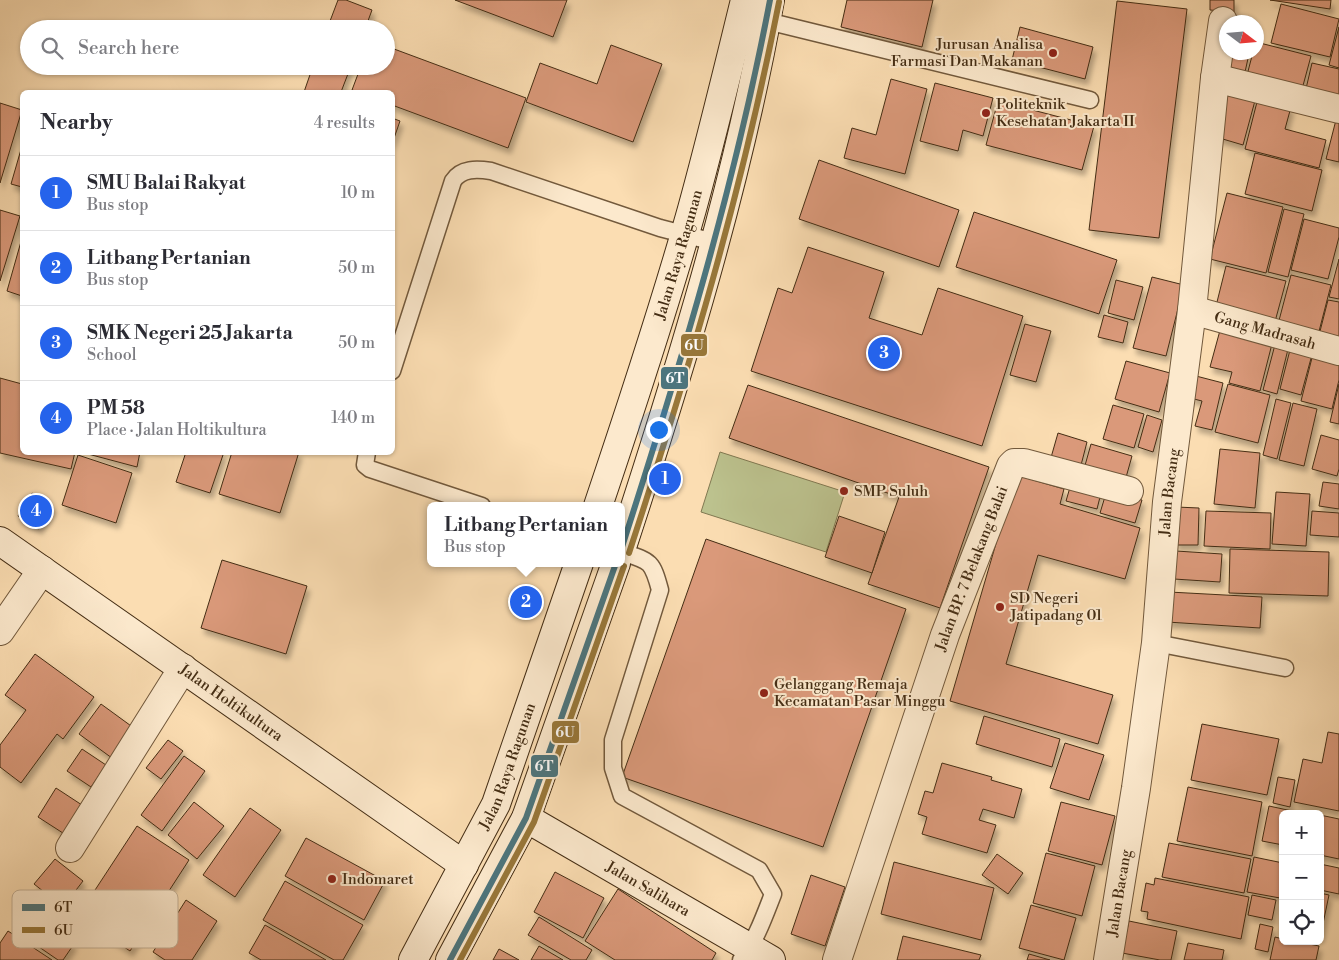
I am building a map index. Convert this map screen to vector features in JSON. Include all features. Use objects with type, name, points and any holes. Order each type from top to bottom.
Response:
[{"type":"street","name":"Jalan Raya Ragunan","points":[[599,502],[629,415],[685,234],[745,0]]},
{"type":"street","name":"Jalan Raya Ragunan","points":[[625,538],[672,390],[714,242],[750,100],[768,11]]},
{"type":"street","name":"Jalan Bacang","points":[[1108,960],[1136,788],[1156,643],[1167,502],[1192,310],[1219,50]]},
{"type":"street","points":[[1215,78],[1339,109]]},
{"type":"street","name":"Gang Madrasah","points":[[1192,310],[1339,351]]},
{"type":"street","name":"Jalan BP. 7 Belakang Balai","points":[[837,960],[945,635],[1011,466],[1024,463],[1130,491]]},
{"type":"street","name":"Jalan Holtikultura","points":[[0,541],[464,865]]},
{"type":"street","name":"Jalan Raya Ragunan","points":[[413,960],[496,804],[578,567]]},
{"type":"street","points":[[450,960],[526,818],[615,567]]},
{"type":"street","points":[[0,631],[42,570]]},
{"type":"street","points":[[70,848],[183,668]]},
{"type":"street","name":"Jalan Salihara","points":[[526,818],[754,956]]},
{"type":"lane","points":[[768,11],[1090,100]]},
{"type":"lane","points":[[395,362],[453,181],[459,173],[468,170],[490,171],[660,228],[714,242]]},
{"type":"lane","points":[[366,455],[365,464],[370,469],[470,502]]},
{"type":"lane","points":[[625,552],[644,559],[654,568],[660,590],[613,740],[613,768],[622,796],[759,870],[773,894],[754,956]]},
{"type":"lane","points":[[1156,643],[1285,668]]},
{"type":"green space","points":[[720,452],[845,492],[826,552],[701,512]]},
{"type":"building","points":[[338,0],[346,0],[372,10],[368,20],[330,20]]},
{"type":"building","points":[[455,0],[567,0],[553,37]]},
{"type":"building","points":[[847,0],[933,0],[922,47],[841,27]]},
{"type":"building","points":[[1210,0],[1234,0],[1234,12],[1210,10]]},
{"type":"building","points":[[1270,0],[1331,0],[1330,9]]},
{"type":"building","points":[[1117,1],[1187,9],[1159,238],[1089,230]]},
{"type":"building","points":[[1281,4],[1339,19],[1330,57],[1271,43]]},
{"type":"building","name":"Jurusan Analisa Farmasi Dan Makanan","points":[[1020,27],[1093,47],[1085,79],[1012,60]]},
{"type":"building","points":[[1339,27],[1339,68],[1329,65]]},
{"type":"building","points":[[1264,44],[1311,56],[1301,93],[1246,79],[1251,60],[1264,60]]},
{"type":"building","points":[[611,45],[662,64],[633,142],[526,102],[540,63],[597,84]]},
{"type":"building","points":[[395,49],[526,98],[508,148],[395,106],[395,90],[352,90],[358,75],[395,75]]},
{"type":"building","points":[[1226,60],[1248,60],[1243,81],[1222,76]]},
{"type":"building","points":[[1312,63],[1339,69],[1339,102],[1305,93]]},
{"type":"building","points":[[310,75],[348,75],[342,90],[305,90]]},
{"type":"building","points":[[891,79],[927,89],[905,174],[844,158],[852,128],[876,135]]},
{"type":"building","points":[[935,83],[993,98],[983,136],[963,130],[958,151],[920,141]]},
{"type":"building","points":[[1228,90],[1256,97],[1243,145],[1216,137]]},
{"type":"building","points":[[1258,98],[1291,107],[1285,129],[1326,140],[1319,168],[1245,149]]},
{"type":"building","points":[[998,101],[1094,126],[1082,170],[986,145]]},
{"type":"building","points":[[0,103],[20,109],[20,117],[0,183]]},
{"type":"building","points":[[1337,116],[1339,117],[1339,162],[1326,159]]},
{"type":"building","points":[[395,119],[400,121],[395,135]]},
{"type":"building","points":[[20,153],[20,186],[11,184]]},
{"type":"building","points":[[1255,153],[1322,170],[1312,211],[1245,194]]},
{"type":"building","points":[[819,160],[959,210],[939,267],[799,219]]},
{"type":"building","points":[[1227,193],[1283,207],[1266,273],[1210,259]]},
{"type":"building","points":[[1284,209],[1304,214],[1288,277],[1268,272]]},
{"type":"building","points":[[0,210],[20,216],[0,281]]},
{"type":"building","points":[[974,212],[1117,260],[1099,314],[956,267]]},
{"type":"building","points":[[1304,219],[1339,228],[1339,237],[1328,279],[1291,270]]},
{"type":"building","points":[[20,245],[20,295],[7,291]]},
{"type":"building","points":[[808,247],[884,272],[869,318],[922,335],[938,288],[1023,316],[982,446],[751,371],[778,288],[792,293]]},
{"type":"building","points":[[1339,259],[1339,299],[1329,297]]},
{"type":"building","points":[[1226,266],[1286,281],[1273,329],[1214,314]]},
{"type":"building","points":[[1291,275],[1331,285],[1317,339],[1277,328]]},
{"type":"building","points":[[1152,277],[1184,285],[1166,356],[1133,348]]},
{"type":"building","points":[[1116,280],[1143,287],[1134,320],[1108,313]]},
{"type":"building","points":[[1328,300],[1339,302],[1339,349],[1317,343]]},
{"type":"building","points":[[1104,315],[1128,322],[1123,343],[1098,337]]},
{"type":"building","points":[[1222,323],[1274,336],[1260,391],[1229,383],[1232,372],[1210,367]]},
{"type":"building","points":[[1025,324],[1051,331],[1036,382],[1010,375]]},
{"type":"building","points":[[1277,337],[1290,341],[1277,394],[1263,390]]},
{"type":"building","points":[[1291,346],[1313,351],[1301,395],[1280,389]]},
{"type":"building","points":[[1314,350],[1339,356],[1339,380],[1332,409],[1301,401]]},
{"type":"building","points":[[1126,361],[1170,373],[1159,412],[1115,399]]},
{"type":"building","points":[[1196,376],[1223,383],[1212,430],[1195,426],[1202,401],[1190,398]]},
{"type":"building","points":[[0,378],[20,383],[20,455],[74,455],[71,469],[0,453]]},
{"type":"building","points":[[1228,384],[1270,395],[1258,443],[1215,432]]},
{"type":"building","points":[[1339,384],[1339,424],[1330,422]]},
{"type":"building","points":[[748,385],[989,467],[940,608],[868,584],[899,497],[729,438]]},
{"type":"building","points":[[1276,399],[1291,403],[1277,459],[1263,455]]},
{"type":"building","points":[[1293,403],[1317,409],[1304,466],[1279,460]]},
{"type":"building","points":[[1113,405],[1144,414],[1134,448],[1103,439]]},
{"type":"building","points":[[1147,415],[1162,420],[1153,452],[1138,447]]},
{"type":"building","points":[[1058,433],[1087,442],[1080,469],[1050,461]]},
{"type":"building","points":[[1321,435],[1339,440],[1339,469],[1337,476],[1312,469]]},
{"type":"building","points":[[1091,444],[1132,456],[1125,481],[1084,469]]},
{"type":"building","points":[[1220,449],[1260,453],[1255,508],[1214,504]]},
{"type":"building","points":[[78,455],[132,473],[116,523],[62,505]]},
{"type":"building","points":[[92,455],[139,455],[137,467]]},
{"type":"building","points":[[185,455],[223,455],[210,493],[176,482]]},
{"type":"building","points":[[231,455],[298,455],[280,513],[219,494]]},
{"type":"building","name":"SD Negeri Jatipadang 01","points":[[1016,475],[1064,489],[1060,504],[1140,528],[1125,579],[1038,555],[1006,664],[1113,695],[1098,744],[950,701]]},
{"type":"building","points":[[1073,477],[1103,485],[1097,509],[1066,501]]},
{"type":"building","points":[[1323,482],[1339,484],[1339,509],[1319,506]]},
{"type":"building","points":[[1107,490],[1142,500],[1135,523],[1100,513]]},
{"type":"building","points":[[1276,492],[1310,494],[1306,546],[1272,544]]},
{"type":"building","points":[[32,493],[53,507],[39,529],[18,516]]},
{"type":"building","points":[[1176,507],[1199,508],[1198,545],[1175,545]]},
{"type":"building","points":[[1206,511],[1271,513],[1270,549],[1204,546]]},
{"type":"building","points":[[1312,511],[1339,513],[1339,537],[1310,535]]},
{"type":"building","points":[[839,516],[885,532],[872,573],[825,557]]},
{"type":"building","name":"Gelanggang Remaja Kecamatan Pasar Minggu","points":[[706,539],[906,609],[823,847],[622,777]]},
{"type":"building","points":[[1230,549],[1329,552],[1328,596],[1229,593]]},
{"type":"building","points":[[1176,551],[1222,554],[1220,582],[1174,579]]},
{"type":"building","points":[[222,560],[307,586],[286,654],[201,628]]},
{"type":"building","points":[[1169,592],[1262,597],[1260,628],[1167,622]]},
{"type":"building","points":[[35,654],[94,697],[63,739],[57,734],[21,783],[0,767],[0,745],[26,710],[5,695]]},
{"type":"building","points":[[101,704],[138,731],[116,761],[79,734]]},
{"type":"building","points":[[984,716],[1060,739],[1052,767],[976,744]]},
{"type":"building","points":[[1202,724],[1279,739],[1267,795],[1191,780]]},
{"type":"building","points":[[1328,732],[1339,734],[1339,811],[1294,802],[1303,759],[1322,763]]},
{"type":"building","points":[[168,740],[183,751],[161,779],[146,768]]},
{"type":"building","points":[[1065,743],[1104,755],[1089,800],[1050,788]]},
{"type":"building","points":[[82,749],[106,765],[91,787],[67,771]]},
{"type":"building","points":[[184,756],[205,771],[162,831],[141,815]]},
{"type":"building","points":[[942,763],[992,777],[991,780],[1022,789],[1014,818],[983,809],[979,820],[996,825],[987,853],[922,834],[927,817],[918,814],[925,791],[933,793]]},
{"type":"building","points":[[1278,777],[1295,780],[1290,807],[1273,803]]},
{"type":"building","points":[[1188,787],[1262,802],[1252,856],[1177,841]]},
{"type":"building","points":[[56,788],[85,807],[66,835],[38,817]]},
{"type":"building","points":[[194,802],[224,826],[197,859],[168,835]]},
{"type":"building","points":[[1061,802],[1115,816],[1102,865],[1048,851]]},
{"type":"building","points":[[1269,806],[1288,810],[1279,810],[1279,844],[1262,841]]},
{"type":"building","points":[[250,808],[281,830],[235,897],[203,875]]},
{"type":"building","points":[[1324,816],[1339,819],[1339,859],[1324,856]]},
{"type":"building","points":[[137,826],[189,860],[170,890],[95,890]]},
{"type":"building","points":[[306,838],[385,881],[364,920],[285,876]]},
{"type":"building","points":[[1169,843],[1251,859],[1244,893],[1162,877]]},
{"type":"building","points":[[1046,853],[1095,866],[1082,916],[1033,903]]},
{"type":"building","points":[[997,854],[1023,873],[1008,894],[982,875]]},
{"type":"building","points":[[1254,857],[1279,862],[1279,898],[1247,892]]},
{"type":"building","points":[[55,859],[83,881],[76,890],[42,890],[34,884]]},
{"type":"building","points":[[894,862],[994,888],[981,940],[881,914]]},
{"type":"building","points":[[1324,865],[1339,868],[1339,894],[1324,891]]},
{"type":"building","points":[[555,872],[604,898],[583,938],[534,912]]},
{"type":"building","points":[[811,875],[845,887],[825,946],[791,934]]},
{"type":"building","points":[[1155,878],[1249,897],[1241,939],[1147,919],[1148,912],[1141,911],[1146,883],[1154,885]]},
{"type":"building","points":[[285,881],[363,925],[343,960],[334,960],[263,920]]},
{"type":"building","points":[[618,889],[716,953],[712,960],[615,960],[585,941]]},
{"type":"building","points":[[1324,894],[1329,895],[1324,919]]},
{"type":"building","points":[[1252,895],[1276,900],[1272,920],[1248,915]]},
{"type":"building","points":[[186,900],[217,921],[192,960],[165,960],[153,952],[156,948],[178,948],[178,913]]},
{"type":"building","points":[[1031,905],[1076,918],[1064,960],[1019,948]]},
{"type":"building","points":[[539,917],[592,950],[586,960],[571,960],[528,935]]},
{"type":"building","points":[[1129,921],[1177,931],[1171,960],[1160,960],[1122,953]]},
{"type":"building","points":[[1260,924],[1273,927],[1268,952],[1255,949]]},
{"type":"building","points":[[265,925],[326,960],[261,960],[249,953]]},
{"type":"building","points":[[8,931],[12,934],[12,948],[34,948],[52,960],[0,960],[0,943]]},
{"type":"building","points":[[903,936],[981,955],[979,960],[897,960]]},
{"type":"building","points":[[1275,937],[1279,938],[1279,945],[1319,946],[1316,960],[1270,960]]},
{"type":"building","points":[[1188,943],[1224,950],[1222,960],[1184,960]]},
{"type":"building","points":[[539,946],[563,960],[531,960]]},
{"type":"building","points":[[41,948],[71,948],[63,960],[58,960]]},
{"type":"building","points":[[499,949],[519,960],[493,960]]},
{"type":"building","points":[[1029,954],[1050,960],[1027,960]]},
{"type":"transit line","name":"6T","points":[[625,537],[685,345],[723,209],[756,70],[770,0]]},
{"type":"transit line","name":"6U","points":[[629,553],[673,416],[713,280],[748,142],[779,2]]},
{"type":"transit line","name":"6T","points":[[450,960],[526,818],[615,567]]},
{"type":"transit line","name":"6U","points":[[460,960],[534,822],[624,567]]},
{"type":"place","name":"Jurusan Analisa Farmasi Dan Makanan","points":[[1053,53]]},
{"type":"place","name":"Politeknik Kesehatan Jakarta II","points":[[986,113]]},
{"type":"place","name":"SMK Negeri 25 Jakarta","points":[[884,353]]},
{"type":"place","name":"SMU Balai Rakyat","points":[[665,479]]},
{"type":"place","name":"SMP Suluh","points":[[844,491]]},
{"type":"place","name":"PM 58","points":[[36,511]]},
{"type":"place","name":"Litbang Pertanian","points":[[526,602]]},
{"type":"place","name":"SD Negeri Jatipadang 01","points":[[1000,607]]},
{"type":"place","name":"Gelanggang Remaja Kecamatan Pasar Minggu","points":[[764,693]]},
{"type":"place","name":"Indomaret","points":[[332,879]]}]
